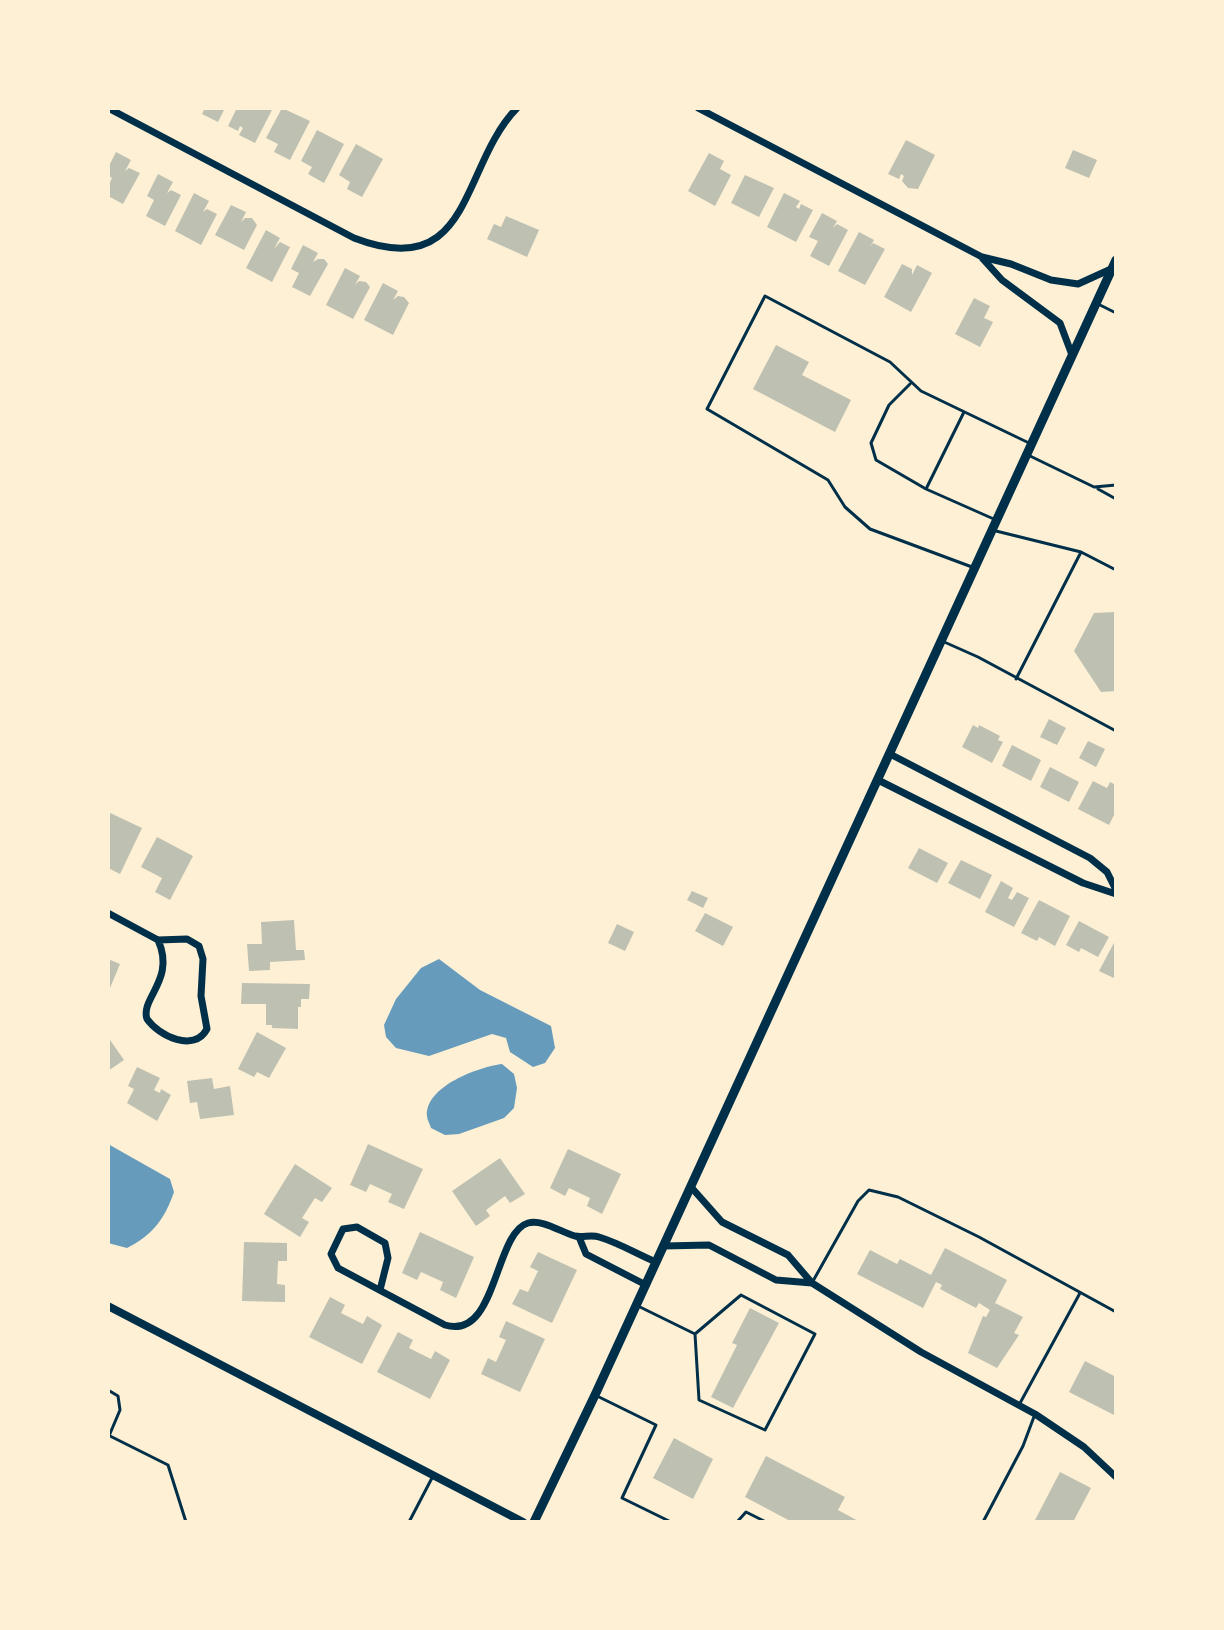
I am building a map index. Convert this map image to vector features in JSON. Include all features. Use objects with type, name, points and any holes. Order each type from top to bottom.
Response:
[{"type":"main road","points":[[534,1522],[637,1305],[1114,264]]},
{"type":"street","points":[[108,108],[354,238],[372,245],[399,249],[425,243],[454,223],[493,144],[517,108]]},
{"type":"street","points":[[698,108],[982,257],[1011,264],[1051,280],[1078,284],[1114,264]]},
{"type":"street","points":[[982,257],[1002,280],[1060,323],[1073,357]]},
{"type":"street","points":[[890,754],[1090,858],[1107,872],[1116,892]]},
{"type":"street","points":[[878,780],[1083,883],[1116,892]]},
{"type":"street","points":[[108,913],[158,940],[187,939],[199,946],[202,952],[201,996],[207,1029],[201,1039],[175,1039],[162,1033],[147,1019],[146,1007],[164,967],[164,953],[158,940]]},
{"type":"street","points":[[691,1187],[722,1222],[788,1255],[812,1283],[921,1352],[1035,1414],[1084,1447],[1116,1477]]},
{"type":"street","points":[[380,1290],[388,1258],[385,1243],[357,1227],[343,1229],[332,1247],[333,1261],[338,1268],[445,1325],[465,1325],[480,1312],[521,1227],[537,1222],[579,1237],[595,1235],[656,1262]]},
{"type":"street","points":[[579,1237],[586,1254],[646,1285]]},
{"type":"street","points":[[664,1246],[709,1245],[776,1280],[812,1283]]},
{"type":"street","points":[[108,1306],[523,1522]]},
{"type":"lane","points":[[975,569],[870,529],[845,507],[828,480],[707,409],[765,296],[890,362],[910,384],[1116,499]]},
{"type":"lane","points":[[1096,304],[1116,313]]},
{"type":"lane","points":[[910,384],[889,405],[871,443],[876,460],[995,525],[1081,552],[1116,570]]},
{"type":"lane","points":[[926,489],[964,412]]},
{"type":"lane","points":[[1094,487],[1116,485]]},
{"type":"lane","points":[[1016,679],[1081,552]]},
{"type":"lane","points":[[941,641],[978,657],[1116,731]]},
{"type":"lane","points":[[812,1283],[858,1201],[869,1190],[898,1197],[979,1237],[1116,1312]]},
{"type":"lane","points":[[1019,1405],[1080,1293]]},
{"type":"lane","points":[[741,1295],[815,1334],[765,1430],[699,1400],[695,1334],[741,1295]]},
{"type":"lane","points":[[637,1305],[695,1334]]},
{"type":"lane","points":[[108,1390],[118,1396],[120,1410],[109,1435],[168,1465],[186,1522]]},
{"type":"lane","points":[[595,1395],[656,1425],[622,1498],[671,1522]]},
{"type":"lane","points":[[983,1522],[1023,1446],[1035,1414]]},
{"type":"lane","points":[[409,1522],[433,1476]]},
{"type":"lane","points":[[737,1522],[746,1512],[766,1522]]},
{"type":"water","points":[[439,959],[480,990],[551,1026],[555,1048],[545,1063],[533,1067],[510,1052],[506,1038],[492,1034],[429,1056],[396,1048],[386,1037],[384,1025],[396,999],[421,968]]},
{"type":"water","points":[[502,1064],[514,1074],[517,1088],[514,1108],[504,1118],[459,1134],[445,1135],[431,1128],[427,1118],[429,1105],[444,1087],[480,1069]]},
{"type":"water","points":[[108,1144],[170,1179],[174,1192],[157,1225],[127,1248],[108,1243]]},
{"type":"building","points":[[205,108],[225,108],[218,122],[202,114]]},
{"type":"building","points":[[237,108],[273,108],[255,143],[239,135],[243,128],[240,126],[238,131],[228,126]]},
{"type":"building","points":[[282,108],[310,121],[290,160],[274,152],[278,144],[266,138]]},
{"type":"building","points":[[317,130],[344,144],[324,183],[308,174],[312,167],[301,161]]},
{"type":"building","points":[[906,140],[935,155],[918,189],[908,188],[901,174],[899,179],[888,174]]},
{"type":"building","points":[[356,144],[383,159],[362,197],[347,189],[350,182],[339,175]]},
{"type":"building","points":[[1073,150],[1097,160],[1089,178],[1065,168]]},
{"type":"building","points":[[116,152],[131,160],[125,171],[129,168],[140,173],[123,204],[108,196],[112,178],[108,175],[108,168]]},
{"type":"building","points":[[709,153],[724,161],[720,169],[731,175],[715,206],[688,191]]},
{"type":"building","points":[[158,174],[173,182],[167,193],[171,190],[181,195],[165,226],[146,216],[154,200],[147,196]]},
{"type":"building","points":[[745,175],[774,188],[759,217],[731,203]]},
{"type":"building","points":[[194,193],[209,201],[203,212],[207,209],[217,214],[201,245],[175,231]]},
{"type":"building","points":[[784,193],[800,201],[796,207],[799,209],[801,204],[813,210],[796,242],[767,227]]},
{"type":"building","points":[[231,205],[246,212],[241,222],[252,218],[257,225],[244,250],[215,235]]},
{"type":"building","points":[[822,213],[837,221],[833,228],[837,224],[848,230],[829,266],[810,256],[818,241],[809,237]]},
{"type":"building","points":[[506,216],[539,230],[527,257],[487,239],[494,224],[501,227]]},
{"type":"building","points":[[266,230],[280,238],[274,249],[280,242],[290,247],[272,282],[246,268]]},
{"type":"building","points":[[859,232],[874,240],[870,247],[873,243],[885,249],[865,285],[838,271]]},
{"type":"building","points":[[303,245],[318,253],[313,262],[324,259],[328,264],[310,296],[292,287],[299,273],[291,269]]},
{"type":"building","points":[[902,264],[912,269],[912,275],[917,265],[932,273],[911,312],[884,297]]},
{"type":"building","points":[[345,268],[360,276],[355,285],[359,281],[366,282],[370,287],[353,319],[326,305]]},
{"type":"building","points":[[383,283],[398,291],[393,300],[398,296],[404,297],[409,303],[393,335],[364,320]]},
{"type":"building","points":[[974,298],[990,306],[984,318],[993,322],[980,347],[955,334]]},
{"type":"building","points":[[776,345],[809,362],[802,375],[851,400],[835,432],[753,389]]},
{"type":"building","points":[[1116,612],[1116,691],[1101,692],[1074,651],[1094,613]]},
{"type":"building","points":[[1049,719],[1066,728],[1057,745],[1040,737]]},
{"type":"building","points":[[973,725],[1000,736],[998,740],[1003,742],[992,763],[962,747]]},
{"type":"building","points":[[1088,741],[1105,749],[1096,767],[1079,758]]},
{"type":"building","points":[[1012,745],[1041,760],[1031,781],[1002,766]]},
{"type":"building","points":[[1050,767],[1079,782],[1069,802],[1040,787]]},
{"type":"building","points":[[1093,781],[1107,788],[1110,782],[1116,785],[1116,811],[1109,825],[1078,809]]},
{"type":"building","points":[[108,812],[142,828],[120,874],[108,868]]},
{"type":"building","points":[[157,837],[193,856],[170,900],[155,892],[162,878],[141,867]]},
{"type":"building","points":[[919,848],[948,863],[937,883],[908,868]]},
{"type":"building","points":[[961,860],[992,875],[980,899],[948,883]]},
{"type":"building","points":[[1001,881],[1013,888],[1008,898],[1012,900],[1017,892],[1029,898],[1014,927],[985,912]]},
{"type":"building","points":[[692,891],[708,898],[703,908],[687,900]]},
{"type":"building","points":[[1039,900],[1070,916],[1055,946],[1039,937],[1037,941],[1021,933]]},
{"type":"building","points":[[705,913],[733,927],[723,946],[695,931]]},
{"type":"building","points":[[294,920],[296,950],[304,950],[305,960],[270,962],[270,970],[249,971],[247,944],[262,944],[261,922]]},
{"type":"building","points":[[1079,921],[1109,937],[1098,957],[1081,948],[1079,952],[1066,945]]},
{"type":"building","points":[[617,924],[634,932],[625,951],[608,943]]},
{"type":"building","points":[[1116,939],[1116,979],[1099,971]]},
{"type":"building","points":[[108,959],[120,964],[110,988],[108,987]]},
{"type":"building","points":[[242,983],[310,984],[309,999],[301,999],[301,1007],[298,1007],[298,1029],[266,1025],[266,1004],[241,1004]]},
{"type":"building","points":[[257,1032],[286,1048],[269,1078],[257,1072],[254,1077],[238,1069]]},
{"type":"building","points":[[108,1037],[124,1060],[108,1071]]},
{"type":"building","points":[[137,1067],[160,1078],[154,1090],[160,1093],[161,1089],[171,1095],[157,1121],[127,1103],[134,1089],[128,1086]]},
{"type":"building","points":[[212,1078],[214,1089],[230,1086],[234,1115],[200,1119],[197,1102],[190,1103],[187,1081]]},
{"type":"building","points":[[368,1144],[423,1169],[404,1209],[388,1202],[392,1194],[370,1184],[366,1192],[350,1185]]},
{"type":"building","points":[[568,1149],[621,1174],[602,1214],[587,1206],[590,1198],[569,1188],[565,1196],[550,1188]]},
{"type":"building","points":[[500,1158],[525,1194],[510,1203],[505,1196],[486,1210],[490,1216],[476,1226],[452,1191]]},
{"type":"building","points":[[295,1164],[332,1188],[322,1202],[315,1198],[302,1218],[309,1222],[300,1237],[264,1214]]},
{"type":"building","points":[[420,1232],[474,1257],[456,1298],[440,1290],[443,1282],[421,1272],[417,1280],[402,1273]]},
{"type":"building","points":[[244,1242],[287,1243],[287,1261],[278,1261],[277,1284],[285,1285],[285,1302],[242,1301]]},
{"type":"building","points":[[945,1248],[1007,1280],[995,1303],[1023,1317],[1014,1333],[1019,1335],[997,1368],[968,1353],[983,1316],[986,1317],[990,1310],[979,1303],[976,1308],[940,1289],[942,1285],[936,1282],[923,1308],[857,1274],[870,1250],[897,1264],[900,1259],[931,1275]]},
{"type":"building","points":[[538,1252],[577,1270],[552,1323],[512,1304],[520,1289],[528,1292],[538,1271],[530,1267]]},
{"type":"building","points":[[330,1297],[345,1305],[341,1313],[363,1324],[367,1316],[382,1325],[362,1364],[309,1337]]},
{"type":"building","points":[[750,1308],[779,1323],[733,1408],[711,1397],[737,1345],[732,1343]]},
{"type":"building","points":[[506,1321],[545,1339],[520,1392],[481,1374],[488,1358],[496,1362],[506,1340],[499,1337]]},
{"type":"building","points":[[398,1332],[413,1340],[409,1348],[431,1359],[435,1351],[450,1360],[430,1399],[377,1372]]},
{"type":"building","points":[[1085,1361],[1116,1377],[1116,1416],[1069,1392]]},
{"type":"building","points":[[674,1438],[713,1459],[693,1499],[653,1478]]},
{"type":"building","points":[[766,1456],[845,1497],[838,1510],[860,1522],[792,1522],[745,1497]]},
{"type":"building","points":[[1060,1472],[1091,1488],[1073,1522],[1034,1522]]}]
